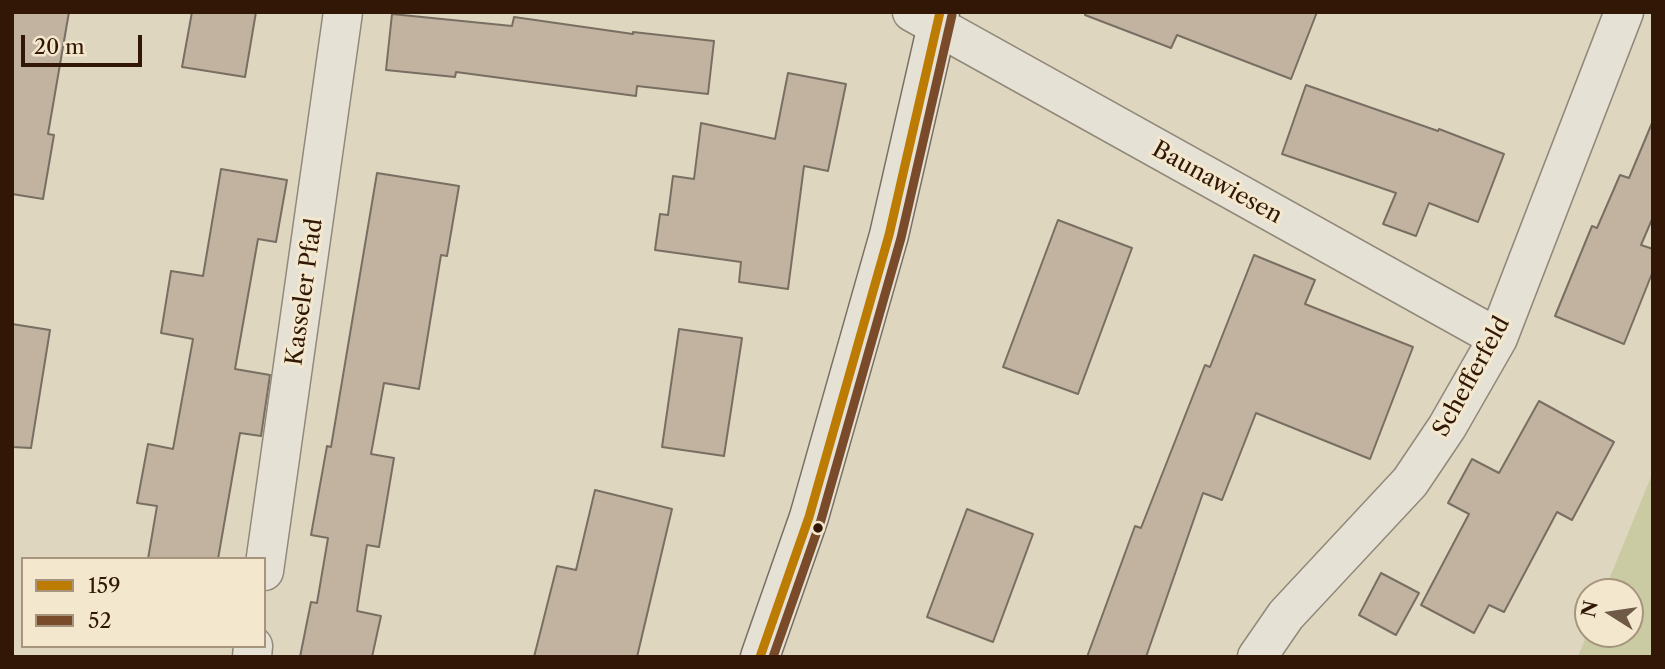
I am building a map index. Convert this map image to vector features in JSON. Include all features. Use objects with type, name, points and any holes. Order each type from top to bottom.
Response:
[{"type":"street","name":"Kasseler Pfad","points":[[266,557],[343,12]]},
{"type":"street","name":"Schefferfeld","points":[[1257,657],[1286,615],[1409,482],[1447,427],[1498,338],[1624,12]]},
{"type":"street","name":"Baunawiesen","points":[[930,17],[1498,338]]},
{"type":"street","points":[[760,657],[809,517],[889,235],[930,17]]},
{"type":"green space","points":[[1653,472],[1653,657],[1578,657],[1581,648],[1644,648],[1644,578],[1610,578]]},
{"type":"building","points":[[12,12],[69,12],[48,134],[54,135],[43,199],[12,194]]},
{"type":"building","points":[[192,12],[256,12],[245,77],[182,67]]},
{"type":"building","points":[[1085,12],[1317,12],[1291,79],[1177,35],[1171,48],[1085,15]]},
{"type":"building","points":[[392,14],[512,26],[514,17],[633,34],[714,41],[708,94],[637,86],[636,96],[456,72],[455,77],[386,70]]},
{"type":"building","points":[[788,73],[846,84],[828,171],[804,166],[788,289],[739,282],[741,262],[655,250],[660,214],[668,215],[673,176],[694,179],[701,123],[775,139]]},
{"type":"building","points":[[1306,85],[1438,131],[1439,129],[1504,154],[1478,222],[1429,203],[1416,236],[1383,224],[1396,193],[1282,154]]},
{"type":"building","points":[[1652,123],[1653,217],[1641,245],[1653,249],[1653,271],[1624,344],[1555,316],[1592,226],[1597,228],[1620,175],[1629,178]]},
{"type":"building","points":[[221,169],[287,180],[276,242],[258,239],[235,369],[270,375],[261,436],[240,433],[218,557],[148,557],[157,506],[137,503],[148,444],[173,449],[193,339],[161,333],[171,271],[203,276]]},
{"type":"building","points":[[377,173],[459,186],[447,256],[441,255],[419,389],[384,383],[371,454],[394,458],[379,547],[367,545],[357,611],[381,616],[372,657],[300,657],[311,602],[317,603],[328,538],[311,535],[327,446],[331,447]]},
{"type":"building","points":[[1058,220],[1132,248],[1078,394],[1003,367]]},
{"type":"building","points":[[1254,255],[1315,280],[1305,304],[1413,347],[1370,459],[1256,413],[1222,500],[1203,493],[1146,657],[1087,657],[1135,526],[1141,528],[1205,365],[1210,367]]},
{"type":"building","points":[[12,324],[50,330],[31,448],[12,447]]},
{"type":"building","points":[[679,329],[742,338],[724,456],[662,447]]},
{"type":"building","points":[[1539,401],[1614,442],[1572,520],[1557,512],[1504,612],[1489,605],[1474,633],[1421,605],[1469,514],[1448,503],[1472,459],[1499,473]]},
{"type":"building","points":[[595,490],[672,509],[637,657],[534,657],[557,566],[576,570]]},
{"type":"building","points":[[967,509],[1033,534],[993,642],[927,617]]},
{"type":"building","points":[[1381,573],[1419,593],[1396,635],[1359,615]]},
{"type":"transit line","name":"159","points":[[760,657],[809,517],[889,235],[940,12]]},
{"type":"transit line","name":"52","points":[[773,657],[821,520],[901,238],[952,15]]}]
